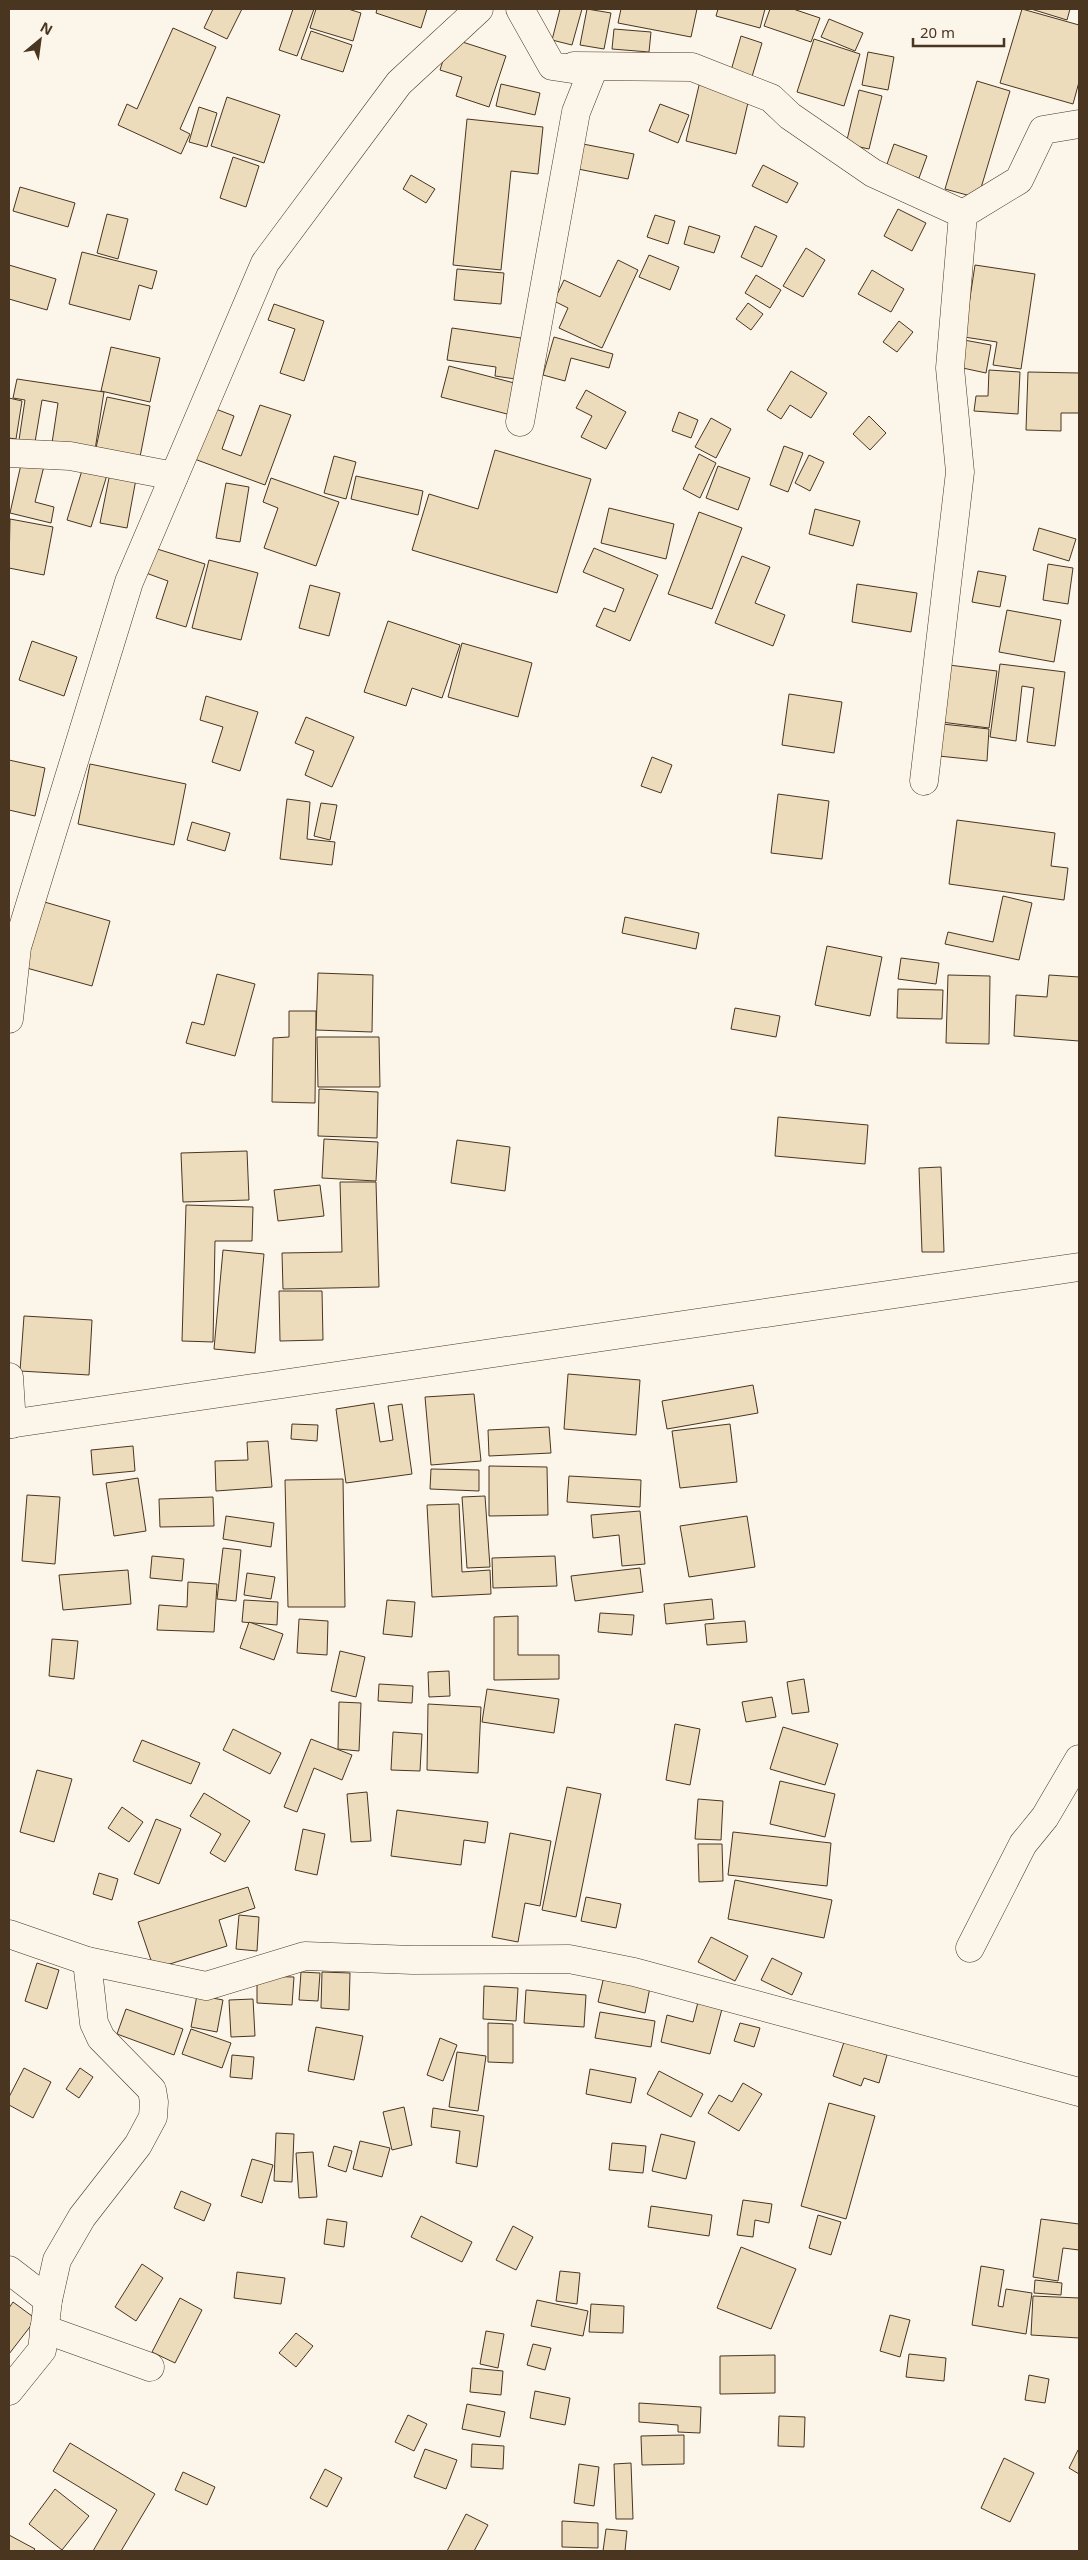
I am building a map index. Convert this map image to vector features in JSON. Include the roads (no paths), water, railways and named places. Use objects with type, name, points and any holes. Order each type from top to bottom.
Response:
[{"type":"street","points":[[9,1019],[13,947],[129,582],[265,263],[399,83],[479,9]]},
{"type":"street","points":[[520,9],[552,66]]},
{"type":"street","points":[[552,66],[692,67],[771,98],[790,116],[873,173],[962,214]]},
{"type":"street","points":[[520,422],[576,112],[592,72],[552,66]]},
{"type":"street","points":[[962,214],[1019,180],[1043,130],[1079,124]]},
{"type":"street","points":[[924,781],[960,472],[950,368],[962,214]]},
{"type":"street","points":[[9,453],[70,456],[174,476]]},
{"type":"street","points":[[9,1377],[10,1424],[1079,1267]]},
{"type":"street","points":[[970,1948],[1023,1844],[1045,1817],[1079,1760]]},
{"type":"street","points":[[9,1934],[87,1961],[206,1986],[305,1956],[413,1960],[569,1959],[634,1972],[1079,2092]]},
{"type":"street","points":[[9,2391],[42,2350],[48,2300],[57,2260],[82,2217],[138,2145],[153,2117],[154,2102],[152,2090],[101,2038],[94,2022],[87,1961]]},
{"type":"street","points":[[9,2270],[48,2300]]},
{"type":"street","points":[[44,2329],[150,2367]]}]
